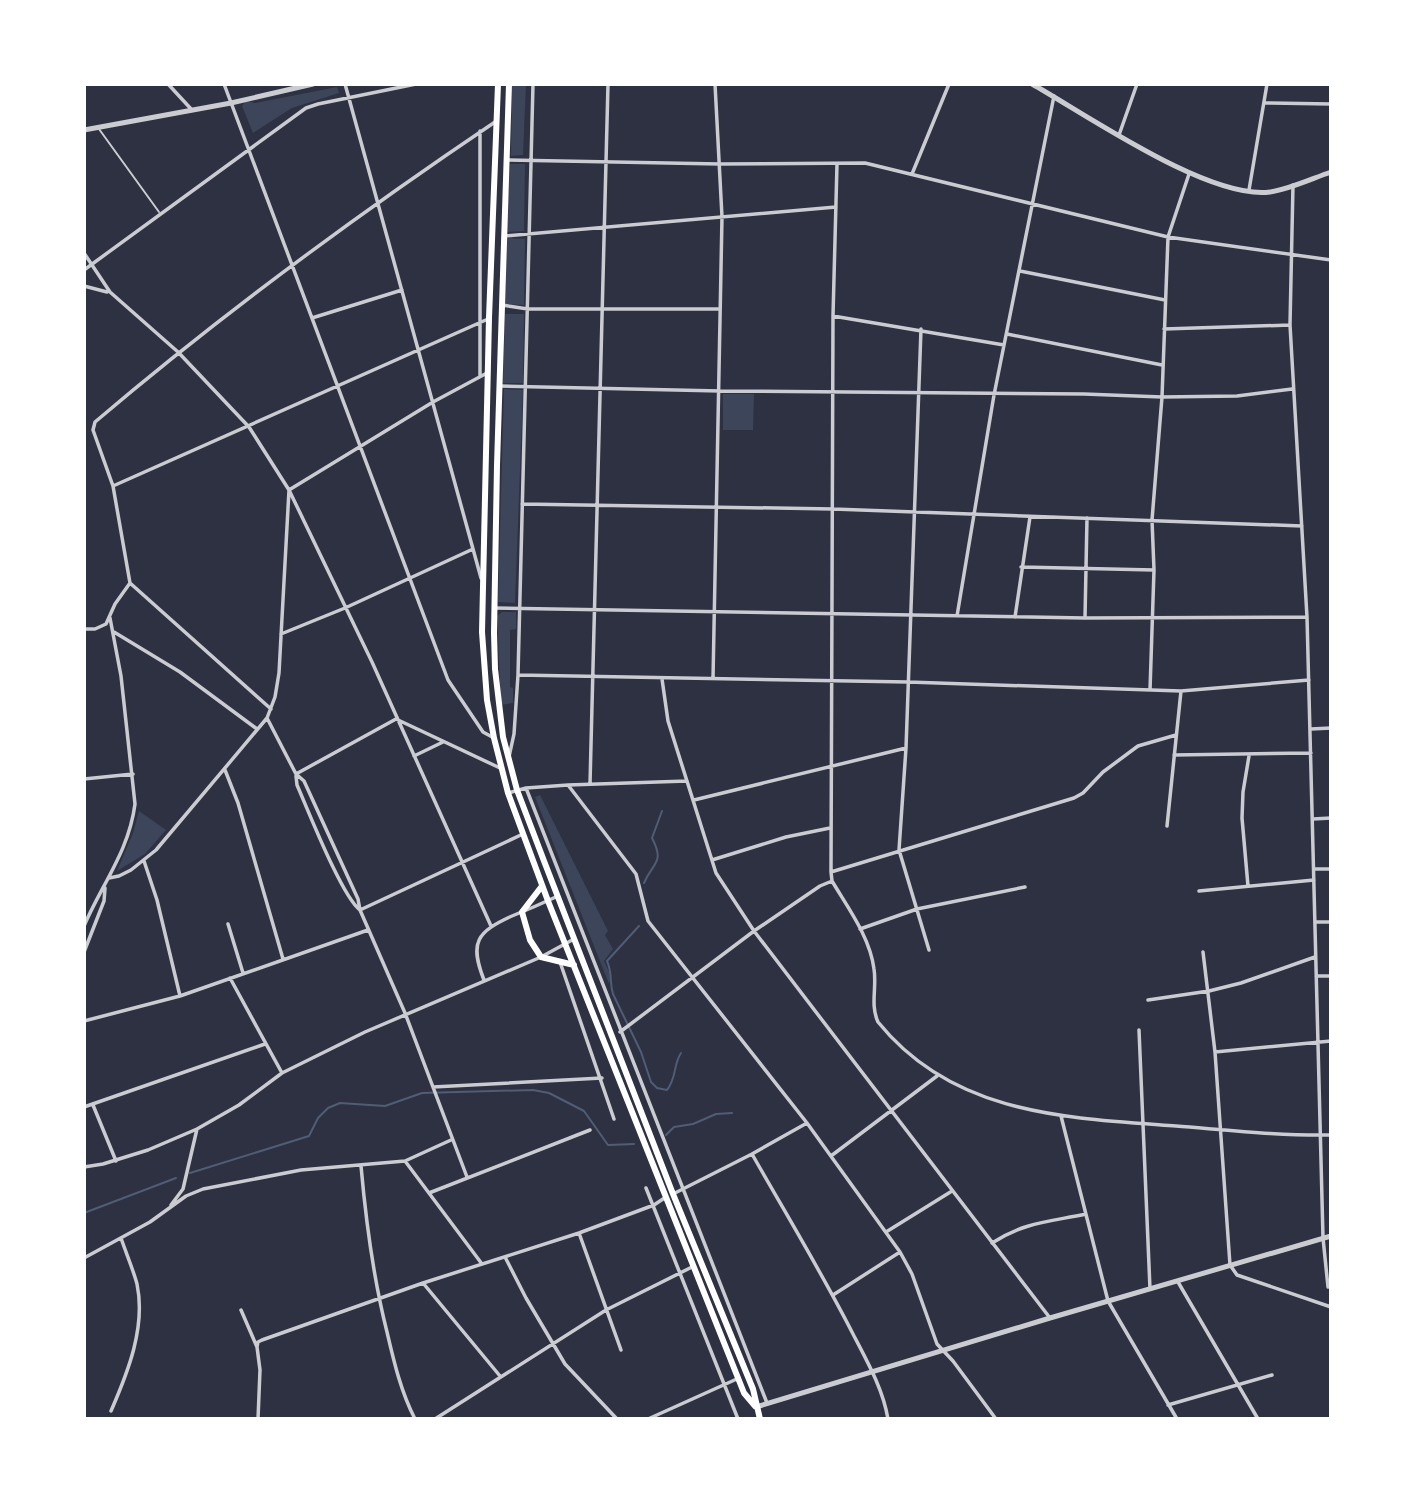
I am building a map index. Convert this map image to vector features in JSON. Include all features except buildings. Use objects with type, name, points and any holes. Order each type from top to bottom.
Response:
[{"type":"main road","points":[[498,84],[489,318],[482,632],[487,700],[494,738],[508,793],[542,886],[692,1267],[744,1393],[756,1408]]},
{"type":"main road","points":[[509,84],[494,608],[495,668],[503,737],[517,790],[673,1194],[753,1389],[760,1419]]},
{"type":"main road","points":[[491,284],[503,285]]},
{"type":"main road","points":[[482,632],[494,633]]},
{"type":"main road","points":[[494,738],[503,737]]},
{"type":"main road","points":[[500,768],[509,761]]},
{"type":"main road","points":[[542,886],[522,912],[530,940],[541,957],[573,965]]},
{"type":"street","points":[[168,84],[192,110]]},
{"type":"street","points":[[224,84],[448,680],[483,732],[494,738]]},
{"type":"street","points":[[84,130],[231,103],[313,84]]},
{"type":"street","points":[[345,84],[483,586]]},
{"type":"street","points":[[84,270],[311,106],[416,84]]},
{"type":"street","points":[[509,761],[514,734],[518,675],[533,84]]},
{"type":"street","points":[[590,784],[608,84]]},
{"type":"street","points":[[713,679],[722,217],[715,84]]},
{"type":"street","points":[[912,174],[949,84]]},
{"type":"street","points":[[1032,84],[1043,87],[1119,135],[1189,174],[1248,192],[1269,192],[1331,172]]},
{"type":"street","points":[[1119,135],[1137,84]]},
{"type":"street","points":[[1248,192],[1267,84]]},
{"type":"street","points":[[957,616],[995,395],[1054,96]]},
{"type":"street","points":[[1264,103],[1331,104]]},
{"type":"street","points":[[271,709],[130,583],[113,486],[93,430],[94,422],[178,352],[293,264],[496,120]]},
{"type":"street","points":[[480,376],[481,131]]},
{"type":"street","points":[[507,160],[720,164],[865,163],[1168,237],[1331,260]]},
{"type":"street","points":[[837,164],[833,316],[831,872],[832,881],[870,952],[874,969],[874,1014],[878,1022],[937,1076],[988,1099],[1061,1116],[1220,1130],[1331,1135]]},
{"type":"street","points":[[1150,690],[1154,570],[1152,520],[1168,237],[1189,174]]},
{"type":"street","points":[[1293,185],[1290,325],[1307,617],[1323,1238],[1328,1287]]},
{"type":"street","points":[[504,236],[836,207]]},
{"type":"street","points":[[84,253],[110,292],[178,352],[249,427],[289,490],[491,926]]},
{"type":"street","points":[[1020,271],[1165,300]]},
{"type":"street","points":[[84,286],[110,292]]},
{"type":"street","points":[[312,318],[402,290]]},
{"type":"street","points":[[502,305],[528,309],[721,309]]},
{"type":"street","points":[[833,316],[1005,345]]},
{"type":"street","points":[[113,486],[489,318]]},
{"type":"street","points":[[1164,329],[1290,325]]},
{"type":"street","points":[[921,329],[906,748],[899,850],[929,950]]},
{"type":"street","points":[[1007,334],[1162,365]]},
{"type":"street","points":[[289,490],[433,402],[489,372]]},
{"type":"street","points":[[500,386],[1161,397],[1237,396],[1293,388]]},
{"type":"street","points":[[109,878],[119,876],[144,861],[267,718],[279,673],[289,490]]},
{"type":"street","points":[[522,504],[833,509],[1302,526]]},
{"type":"street","points":[[1015,617],[1030,517]]},
{"type":"street","points":[[1085,618],[1087,518]]},
{"type":"street","points":[[281,634],[345,608],[473,549]]},
{"type":"street","points":[[1021,567],[1154,570]]},
{"type":"street","points":[[84,629],[101,627],[110,618],[115,604],[130,583]]},
{"type":"street","points":[[494,608],[1085,618],[1307,617]]},
{"type":"street","points":[[84,952],[104,901],[105,888],[132,825],[135,804],[110,618]]},
{"type":"street","points":[[114,632],[180,673],[257,730]]},
{"type":"street","points":[[518,675],[908,682],[1181,691],[1309,680]]},
{"type":"street","points":[[662,678],[668,721],[716,873],[754,931],[1050,1318]]},
{"type":"street","points":[[1167,826],[1181,691]]},
{"type":"street","points":[[267,718],[296,774],[304,781],[358,899],[360,910],[405,1013],[467,1177]]},
{"type":"street","points":[[396,719],[500,768]]},
{"type":"street","points":[[296,774],[396,719]]},
{"type":"street","points":[[1311,729],[1331,728]]},
{"type":"street","points":[[831,872],[1074,798],[1138,746],[1176,735]]},
{"type":"street","points":[[413,756],[443,742]]},
{"type":"street","points":[[694,800],[906,748]]},
{"type":"street","points":[[1174,755],[1311,753]]},
{"type":"street","points":[[1248,886],[1241,818],[1249,755]]},
{"type":"street","points":[[225,770],[238,803],[283,959]]},
{"type":"street","points":[[84,779],[132,774]]},
{"type":"street","points":[[296,774],[297,785],[333,864],[352,904],[360,910]]},
{"type":"street","points":[[508,793],[526,788],[687,780]]},
{"type":"street","points":[[568,785],[636,874],[648,921],[807,1122],[900,1252],[912,1274],[941,1351],[953,1361],[996,1419]]},
{"type":"street","points":[[526,788],[767,1403]]},
{"type":"street","points":[[1313,819],[1331,818]]},
{"type":"street","points":[[712,860],[786,837],[831,828]]},
{"type":"street","points":[[360,910],[523,834]]},
{"type":"street","points":[[144,861],[157,900],[180,996]]},
{"type":"street","points":[[1314,869],[1331,869]]},
{"type":"street","points":[[1199,891],[1314,880]]},
{"type":"street","points":[[620,1032],[754,931],[832,881]]},
{"type":"street","points":[[860,929],[917,909],[1025,887]]},
{"type":"street","points":[[84,926],[105,888]]},
{"type":"street","points":[[484,980],[477,957],[477,945],[481,936],[491,926],[558,896]]},
{"type":"street","points":[[1316,922],[1331,922]]},
{"type":"street","points":[[228,924],[243,973]]},
{"type":"street","points":[[84,1021],[180,996],[368,930]]},
{"type":"street","points":[[84,1167],[116,1161],[197,1129],[239,1105],[282,1073],[405,1013],[541,957],[574,939]]},
{"type":"street","points":[[1203,952],[1215,1052],[1230,1265],[1237,1275],[1331,1307]]},
{"type":"street","points":[[1148,1000],[1209,991],[1241,983],[1315,957]]},
{"type":"street","points":[[559,960],[614,1119]]},
{"type":"street","points":[[1316,976],[1331,976]]},
{"type":"street","points":[[230,978],[282,1073]]},
{"type":"street","points":[[1139,1030],[1150,1289]]},
{"type":"street","points":[[1215,1052],[1331,1041]]},
{"type":"street","points":[[84,1107],[265,1044]]},
{"type":"street","points":[[831,1156],[937,1076]]},
{"type":"street","points":[[434,1088],[602,1078]]},
{"type":"street","points":[[93,1105],[116,1161]]},
{"type":"street","points":[[1061,1116],[1108,1301],[1177,1419]]},
{"type":"street","points":[[257,1347],[262,1340],[424,1283],[579,1233],[653,1205],[807,1122]]},
{"type":"street","points":[[168,1210],[183,1189],[197,1129]]},
{"type":"street","points":[[429,1193],[590,1130]]},
{"type":"street","points":[[84,1258],[168,1210],[186,1196],[224,1184],[301,1170],[405,1161],[451,1140]]},
{"type":"street","points":[[752,1154],[833,1295],[872,1371],[883,1396],[888,1419]]},
{"type":"street","points":[[405,1161],[482,1264]]},
{"type":"street","points":[[361,1165],[370,1256],[378,1299],[396,1368],[415,1419]]},
{"type":"street","points":[[646,1188],[738,1419]]},
{"type":"street","points":[[886,1232],[952,1191]]},
{"type":"street","points":[[992,1243],[1012,1230],[1086,1214]]},
{"type":"street","points":[[579,1233],[621,1350]]},
{"type":"street","points":[[756,1408],[872,1371],[1331,1236]]},
{"type":"street","points":[[111,1411],[133,1351],[139,1302],[136,1281],[121,1238]]},
{"type":"street","points":[[833,1295],[900,1252]]},
{"type":"street","points":[[505,1257],[552,1344],[580,1381],[617,1419]]},
{"type":"street","points":[[435,1419],[606,1310],[692,1267]]},
{"type":"street","points":[[1177,1281],[1258,1419]]},
{"type":"street","points":[[424,1283],[500,1376]]},
{"type":"street","points":[[241,1310],[257,1347],[260,1370],[258,1419]]},
{"type":"street","points":[[1168,1405],[1272,1376]]},
{"type":"street","points":[[648,1419],[739,1378]]},
{"type":"lane","points":[[99,128],[161,215]]},
{"type":"shaded area","points":[[512,84],[526,84],[523,155],[511,156]]},
{"type":"shaded area","points":[[337,87],[339,93],[292,108],[253,133],[242,106],[246,101],[255,103]]},
{"type":"shaded area","points":[[510,164],[525,164],[524,231],[506,232]]},
{"type":"shaded area","points":[[507,238],[525,239],[524,305],[505,304]]},
{"type":"shaded area","points":[[505,314],[524,314],[523,383],[503,383]]},
{"type":"shaded area","points":[[504,389],[523,390],[515,603],[498,602]]},
{"type":"shaded area","points":[[723,394],[754,394],[753,430],[723,430]]},
{"type":"shaded area","points":[[502,612],[516,612],[516,629],[510,630],[510,687],[513,688],[513,703],[501,705],[497,616]]},
{"type":"shaded area","points":[[540,795],[608,931],[605,935],[613,949],[604,961],[611,976],[609,984],[535,797]]},
{"type":"shaded area","points":[[139,811],[166,830],[145,854],[117,871],[133,833]]},
{"type":"waterway","points":[[644,883],[658,858],[652,838],[662,811]]},
{"type":"waterway","points":[[639,926],[607,961],[613,994],[641,1052],[651,1082],[657,1088],[667,1090],[681,1053]]},
{"type":"waterway","points":[[190,1173],[309,1136],[318,1118],[328,1108],[340,1103],[385,1106],[422,1093],[533,1090],[549,1093],[584,1111],[608,1145],[634,1144]]},
{"type":"waterway","points":[[666,1135],[674,1127],[693,1124],[716,1114],[732,1113]]},
{"type":"waterway","points":[[84,1213],[176,1178]]}]
